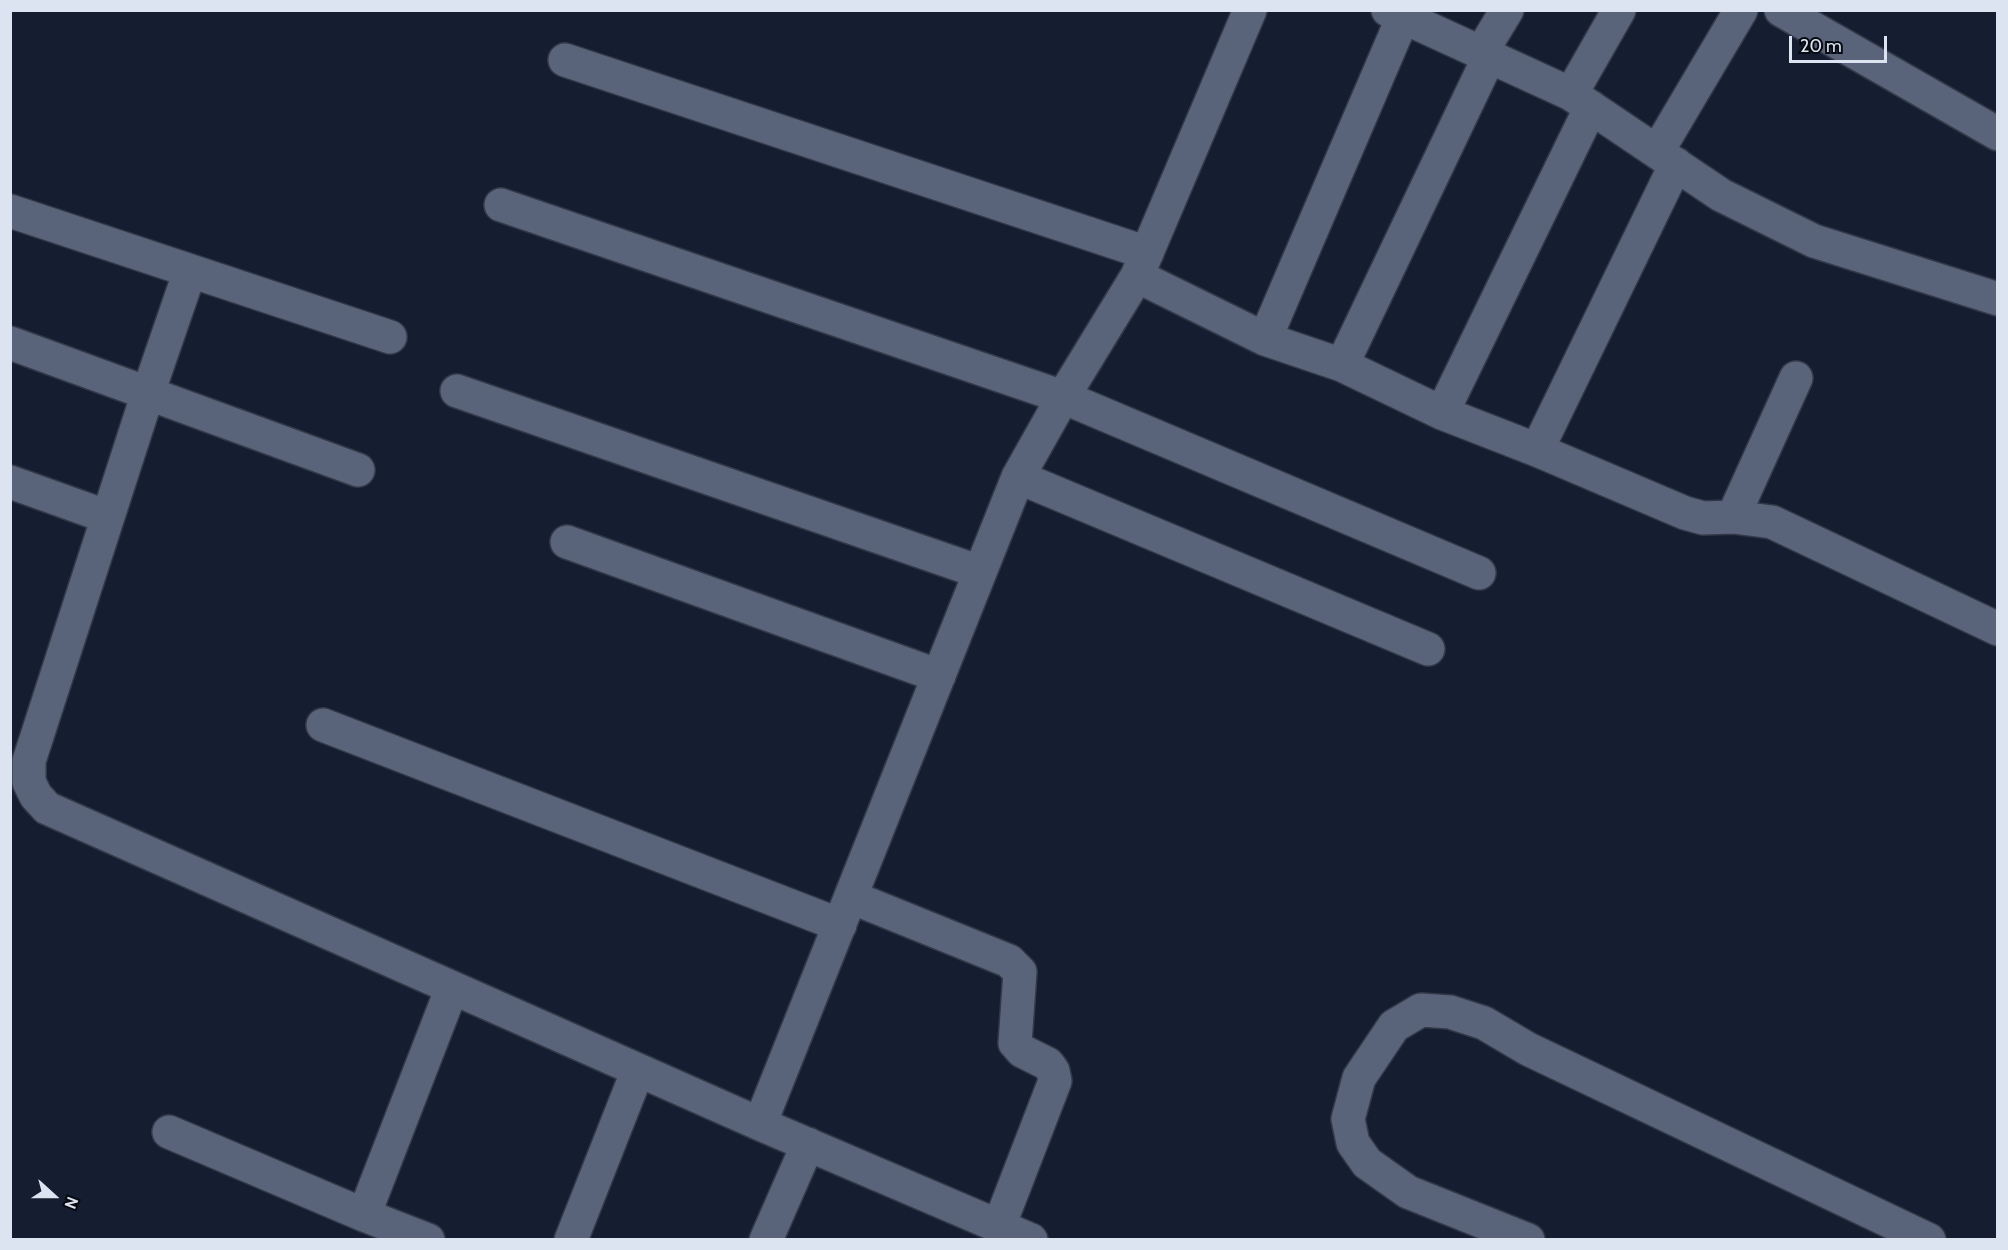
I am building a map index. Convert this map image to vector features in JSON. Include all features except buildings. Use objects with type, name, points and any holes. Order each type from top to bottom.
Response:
[{"type":"street","points":[[1342,366],[1507,10]]},
{"type":"street","points":[[1442,413],[1581,101],[1619,10]]},
{"type":"street","points":[[1537,450],[1666,158],[1742,10]]},
{"type":"street","points":[[1781,10],[1998,134]]},
{"type":"street","points":[[760,1124],[1018,477],[1142,264],[1239,13]]},
{"type":"street","points":[[1265,339],[1394,13],[1581,101],[1721,195],[1814,241],[1998,299]]},
{"type":"street","points":[[565,60],[1142,264],[1265,339],[1342,366],[1442,413],[1537,450],[1685,513],[1703,518],[1733,517],[1772,522],[1998,629]]},
{"type":"street","points":[[501,205],[1063,397],[1479,573]]},
{"type":"street","points":[[10,210],[390,337]]},
{"type":"street","points":[[190,271],[148,393],[29,761],[29,782],[36,796],[46,808],[760,1124],[1031,1239]]},
{"type":"street","points":[[10,343],[358,470]]},
{"type":"street","points":[[1733,517],[1796,378]]},
{"type":"street","points":[[457,392],[980,572]]},
{"type":"street","points":[[1018,477],[1428,649]]},
{"type":"street","points":[[10,482],[108,517]]},
{"type":"street","points":[[567,542],[939,676]]},
{"type":"street","points":[[323,726],[845,911],[1009,961],[1020,972],[1015,1043],[1022,1051],[1047,1064],[1053,1071],[1055,1081],[999,1226]]},
{"type":"street","points":[[364,1215],[452,988]]},
{"type":"street","points":[[1528,1239],[1408,1192],[1367,1163],[1353,1143],[1348,1119],[1359,1078],[1394,1026],[1421,1010],[1450,1012],[1484,1023],[1528,1049],[1929,1239]]},
{"type":"street","points":[[571,1239],[638,1070]]},
{"type":"street","points":[[169,1132],[364,1215],[428,1239]]},
{"type":"street","points":[[766,1239],[808,1144]]}]
